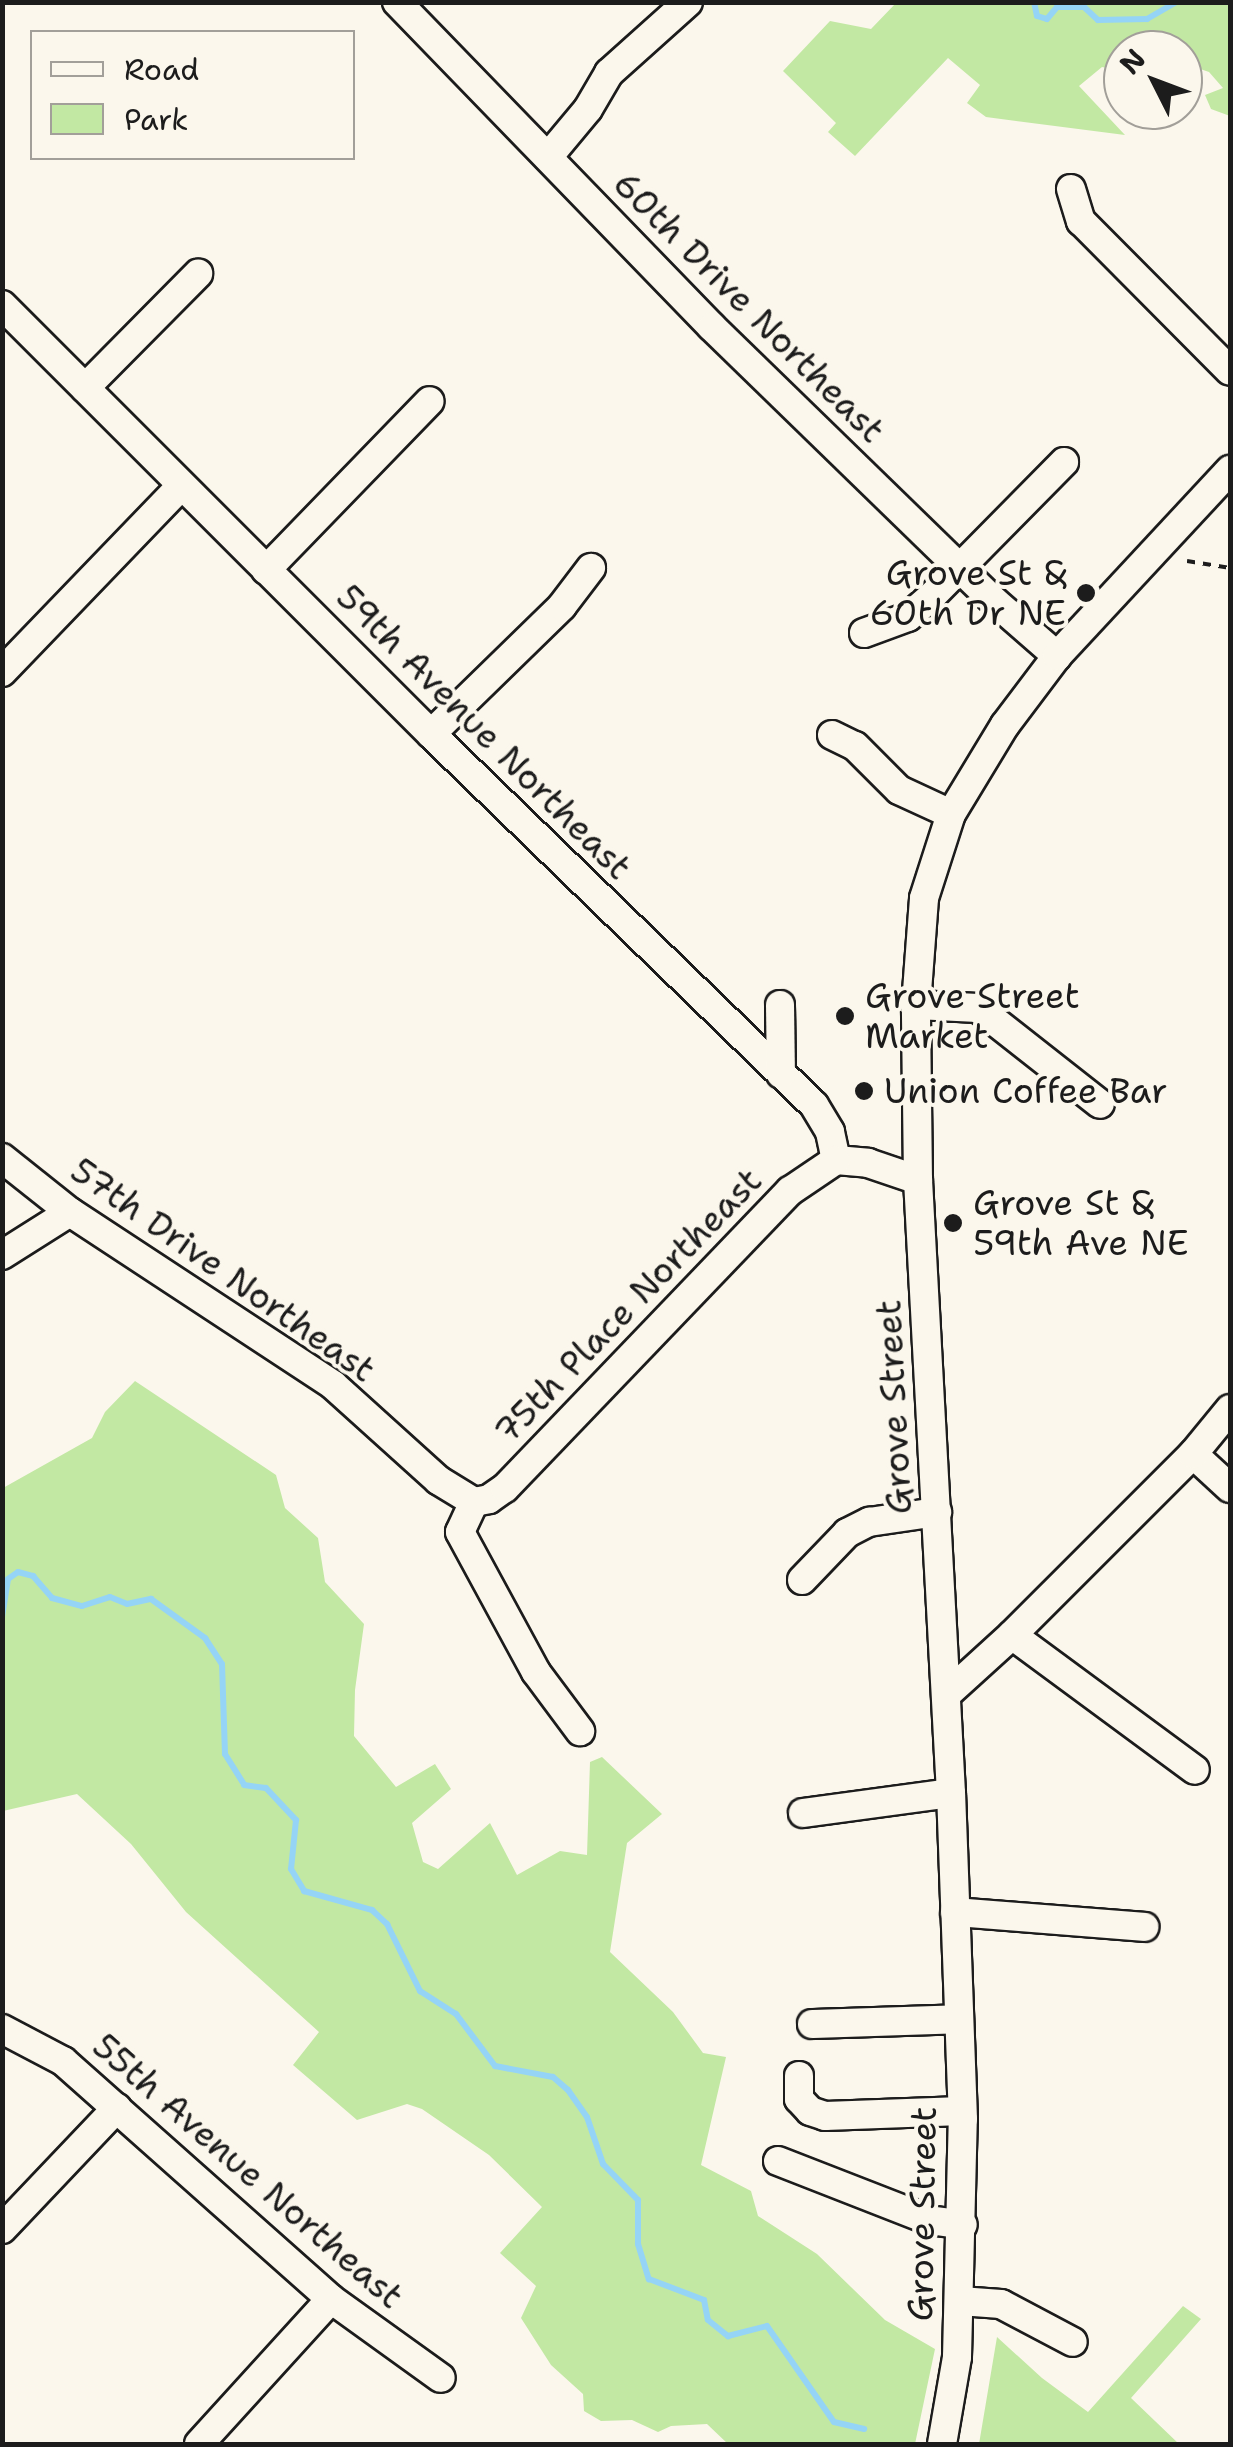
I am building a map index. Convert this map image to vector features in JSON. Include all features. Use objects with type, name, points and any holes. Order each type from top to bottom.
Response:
[{"type":"street","name":"60th Drive Northeast","points":[[397,2],[712,327],[961,570],[1057,656]]},
{"type":"street","points":[[548,158],[588,109],[609,73],[688,2]]},
{"type":"street","points":[[1071,189],[1081,221],[1230,370]]},
{"type":"street","points":[[86,388],[198,274]]},
{"type":"street","name":"59th Avenue Northeast","points":[[2,305],[431,734],[814,1105],[830,1132],[836,1160]]},
{"type":"street","points":[[266,570],[430,401]]},
{"type":"street","points":[[864,633],[908,616],[961,570],[1064,462]]},
{"type":"street","name":"Grove Street","points":[[942,2444],[957,2357],[963,2225],[962,2111],[951,1793],[918,1180],[916,1005],[924,898],[951,814],[1005,725],[1057,656],[1230,470]]},
{"type":"street","points":[[2,672],[181,486]]},
{"type":"street","points":[[431,734],[562,606],[591,568]]},
{"type":"street","points":[[832,734],[856,746],[899,790],[951,814]]},
{"type":"street","points":[[780,1005],[780,1074]]},
{"type":"street","points":[[916,1005],[978,1008],[1100,1104]]},
{"type":"street","name":"57th Drive Northeast","points":[[2,1158],[70,1212],[333,1385],[438,1480],[474,1502]]},
{"type":"street","points":[[836,1160],[868,1163],[918,1180]]},
{"type":"street","name":"75th Place Northeast","points":[[474,1502],[489,1500],[505,1488],[790,1190],[836,1160]]},
{"type":"street","points":[[2,1255],[70,1212]]},
{"type":"street","points":[[946,1694],[1012,1635],[1193,1454],[1230,1409]]},
{"type":"street","points":[[1193,1454],[1230,1488]]},
{"type":"street","points":[[474,1502],[460,1532],[536,1672],[580,1732]]},
{"type":"street","points":[[802,1580],[847,1533],[869,1522],[937,1512]]},
{"type":"street","points":[[1012,1635],[1196,1770]]},
{"type":"street","points":[[803,1814],[951,1793]]},
{"type":"street","points":[[955,1912],[1144,1927]]},
{"type":"street","points":[[812,2024],[959,2019]]},
{"type":"street","name":"55th Avenue Northeast","points":[[2,2029],[63,2061],[332,2299],[441,2378]]},
{"type":"street","points":[[799,2076],[799,2099],[810,2111],[824,2116],[962,2111]]},
{"type":"street","points":[[2,2229],[116,2108]]},
{"type":"street","points":[[778,2160],[929,2220],[963,2225]]},
{"type":"street","points":[[199,2444],[332,2299]]},
{"type":"street","points":[[960,2301],[1001,2304],[1073,2342]]},
{"type":"path","points":[[1186,561],[1230,568]]},
{"type":"green space","points":[[896,3],[1230,3],[1230,116],[1211,109],[1205,95],[1223,88],[1203,70],[1203,30],[1103,30],[1103,67],[1079,86],[1103,112],[1103,130],[1120,130],[1125,135],[986,117],[967,103],[980,85],[948,58],[855,156],[828,132],[836,123],[783,71],[830,21],[871,29]]},
{"type":"green space","points":[[135,1381],[276,1475],[285,1508],[318,1538],[325,1582],[364,1624],[355,1690],[354,1736],[396,1787],[435,1764],[451,1789],[412,1823],[423,1862],[438,1869],[490,1823],[517,1875],[560,1851],[587,1855],[590,1762],[602,1757],[662,1814],[627,1843],[610,1952],[673,2012],[703,2053],[726,2057],[701,2165],[751,2191],[758,2216],[817,2254],[885,2320],[935,2349],[915,2444],[728,2444],[707,2424],[671,2426],[658,2432],[632,2420],[601,2421],[584,2411],[583,2394],[551,2365],[521,2318],[536,2286],[500,2253],[542,2207],[489,2155],[422,2109],[407,2104],[357,2120],[293,2065],[319,2032],[186,1912],[131,1844],[77,1794],[3,1811],[3,1488],[92,1438],[105,1412]]},
{"type":"green space","points":[[1183,2306],[1201,2319],[1131,2398],[1179,2444],[979,2444],[997,2337],[1042,2378],[1088,2412]]},
{"type":"waterway","points":[[1034,2],[1037,16],[1047,19],[1057,7],[1084,7],[1098,20],[1147,19],[1177,2]]},
{"type":"waterway","points":[[2,1617],[8,1579],[18,1572],[33,1576],[52,1598],[82,1606],[110,1597],[127,1604],[151,1599],[205,1638],[222,1664],[225,1754],[244,1785],[266,1788],[296,1820],[291,1869],[304,1891],[372,1910],[387,1924],[420,1991],[456,2014],[495,2066],[553,2077],[568,2090],[587,2117],[603,2164],[638,2200],[638,2244],[649,2279],[704,2300],[708,2320],[728,2336],[767,2326],[834,2422],[864,2429]]},
{"type":"place","name":"Grove St & 60th Dr NE","points":[[1086,593]]},
{"type":"place","name":"Grove Street Market","points":[[845,1016]]},
{"type":"place","name":"Union Coffee Bar","points":[[864,1091]]},
{"type":"place","name":"Grove St & 59th Ave NE","points":[[953,1223]]}]
